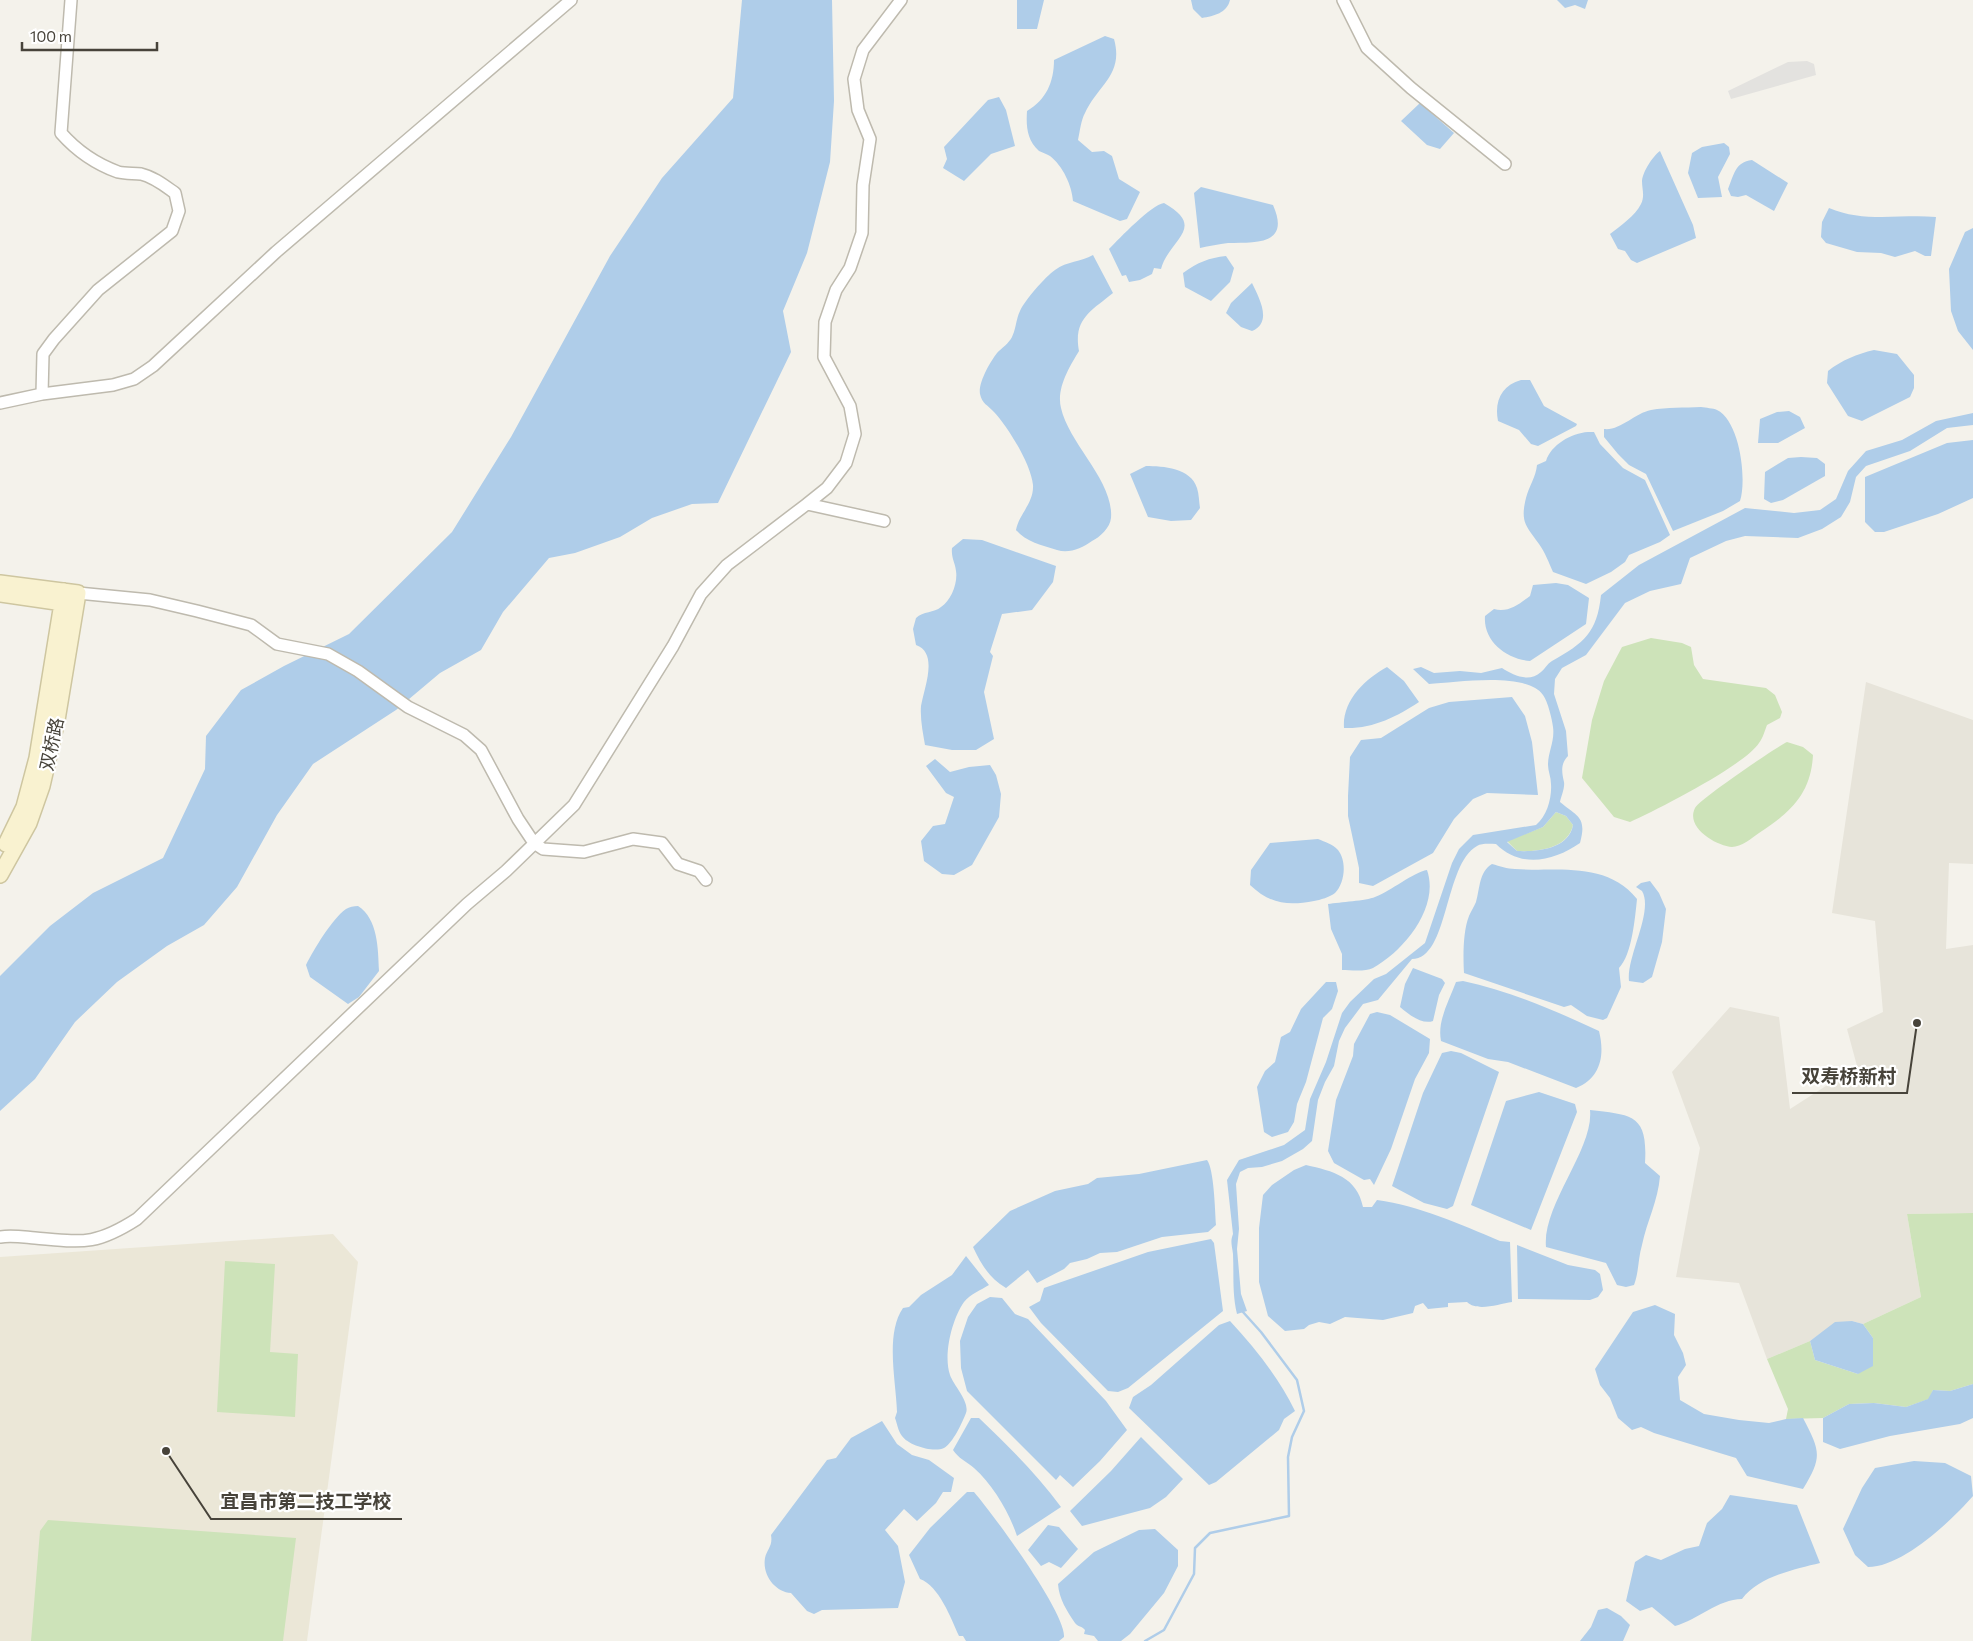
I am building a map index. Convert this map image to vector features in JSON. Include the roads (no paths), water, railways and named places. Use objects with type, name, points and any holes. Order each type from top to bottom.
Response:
[{"type":"street","points":[[42,394],[43,354],[54,339],[98,290],[172,231],[179,211],[175,193],[159,182],[143,175],[120,172],[96,162],[73,146],[62,133],[71,0]]},
{"type":"street","points":[[0,403],[42,394],[113,385],[134,379],[153,366],[276,252],[571,0]]},
{"type":"street","points":[[0,1236],[70,1242],[97,1240],[120,1230],[137,1219],[467,904],[506,871],[574,805],[663,663],[701,594],[728,565],[827,488],[846,463],[855,434],[850,406],[824,357],[825,322],[836,290],[850,268],[862,233],[863,185],[870,139],[858,110],[854,79],[863,50],[901,0]]},
{"type":"street","points":[[1343,0],[1367,48],[1411,88],[1505,164]]},
{"type":"street","points":[[807,504],[884,521]]},
{"type":"street","points":[[0,583],[70,598]]},
{"type":"street","points":[[0,594],[150,600],[251,625],[277,644],[328,654],[358,671],[408,707],[464,736],[482,750],[518,819],[534,843],[543,849],[584,852],[632,839],[662,843],[678,864],[699,871],[706,880]]},
{"type":"street","points":[[0,856],[16,825],[31,788],[46,707],[70,598]]},
{"type":"street","name":"双桥路","points":[[0,875],[29,823],[42,786],[57,720],[70,598]]},
{"type":"water","points":[[742,0],[832,0],[834,101],[830,162],[807,253],[783,311],[791,352],[718,503],[692,504],[652,518],[620,537],[575,553],[549,558],[503,612],[481,650],[440,673],[396,710],[313,764],[277,815],[237,887],[204,925],[167,946],[117,982],[75,1022],[35,1079],[0,1111],[0,976],[50,926],[93,893],[163,858],[205,769],[206,736],[241,690],[284,666],[349,634],[452,532],[511,437],[610,256],[662,178],[733,98]]},
{"type":"water","points":[[1017,0],[1044,0],[1037,29],[1017,29]]},
{"type":"water","points":[[1191,0],[1230,0],[1223,11],[1202,18],[1193,9]]},
{"type":"water","points":[[1557,0],[1588,0],[1585,9],[1575,5],[1565,8]]},
{"type":"water","points":[[1105,36],[1114,39],[1116,62],[1108,79],[1090,103],[1082,122],[1078,140],[1092,152],[1104,151],[1112,156],[1119,179],[1140,192],[1127,219],[1120,221],[1073,201],[1069,183],[1063,171],[1055,160],[1035,147],[1027,128],[1027,111],[1034,107],[1048,90],[1054,68],[1054,60]]},
{"type":"water","points":[[999,97],[1006,110],[1015,146],[991,154],[964,181],[943,168],[947,159],[944,147],[988,100]]},
{"type":"water","points":[[1420,103],[1454,133],[1440,149],[1427,145],[1401,121]]},
{"type":"water","points":[[1724,143],[1729,147],[1730,154],[1718,177],[1722,197],[1698,198],[1688,173],[1692,153],[1702,147]]},
{"type":"water","points":[[1660,151],[1693,225],[1696,238],[1637,263],[1631,260],[1625,251],[1618,249],[1610,234],[1627,221],[1641,204],[1644,173],[1651,160]]},
{"type":"water","points":[[1752,160],[1788,183],[1774,211],[1746,195],[1731,196],[1728,189],[1736,170],[1742,163]]},
{"type":"water","points":[[1201,187],[1273,205],[1277,218],[1277,228],[1274,235],[1259,241],[1228,243],[1200,248],[1194,193]]},
{"type":"water","points":[[1164,203],[1177,212],[1183,220],[1182,234],[1165,259],[1161,269],[1154,268],[1152,274],[1140,280],[1129,282],[1126,275],[1122,276],[1109,249],[1151,209]]},
{"type":"water","points":[[1829,208],[1842,213],[1868,217],[1936,217],[1931,256],[1925,256],[1915,251],[1895,257],[1881,253],[1857,252],[1826,243],[1821,237],[1822,222]]},
{"type":"water","points":[[1973,228],[1973,350],[1958,331],[1951,311],[1949,269],[1965,232]]},
{"type":"water","points":[[1093,255],[1113,293],[1091,311],[1081,323],[1078,340],[1079,351],[1062,385],[1060,400],[1066,422],[1106,490],[1111,518],[1107,529],[1101,535],[1075,550],[1062,551],[1029,540],[1016,530],[1033,491],[1031,476],[1018,446],[1000,419],[982,400],[980,389],[988,367],[997,353],[1011,339],[1020,311],[1036,289],[1051,273],[1060,267]]},
{"type":"water","points":[[1226,256],[1234,268],[1230,282],[1211,301],[1185,287],[1183,273],[1204,261]]},
{"type":"water","points":[[1252,283],[1261,302],[1263,316],[1262,322],[1252,331],[1241,327],[1226,313],[1231,303]]},
{"type":"water","points":[[1874,350],[1897,354],[1914,375],[1914,388],[1910,397],[1862,421],[1848,416],[1827,383],[1828,371],[1850,358]]},
{"type":"water","points":[[1530,380],[1544,406],[1577,424],[1576,426],[1538,446],[1531,444],[1519,430],[1498,421],[1497,407],[1501,395],[1514,382]]},
{"type":"water","points":[[1701,407],[1717,410],[1725,416],[1736,438],[1740,452],[1743,479],[1740,501],[1723,511],[1673,531],[1646,474],[1629,465],[1618,454],[1604,437],[1604,429],[1622,425],[1651,410]]},
{"type":"water","points":[[1789,411],[1800,417],[1805,428],[1778,443],[1758,443],[1760,419],[1777,412]]},
{"type":"water","points":[[1973,413],[1973,425],[1947,428],[1910,451],[1866,466],[1856,477],[1850,502],[1841,517],[1822,529],[1798,538],[1745,536],[1726,541],[1690,558],[1681,584],[1650,591],[1625,603],[1586,655],[1562,668],[1555,679],[1554,694],[1566,731],[1568,756],[1563,765],[1564,784],[1560,802],[1579,818],[1582,828],[1580,843],[1559,854],[1538,860],[1516,857],[1496,844],[1479,845],[1466,856],[1458,871],[1433,944],[1424,955],[1412,959],[1378,1000],[1363,1004],[1345,1028],[1339,1041],[1334,1066],[1318,1100],[1312,1141],[1303,1149],[1282,1161],[1262,1167],[1248,1168],[1240,1172],[1236,1184],[1239,1229],[1237,1249],[1241,1294],[1247,1311],[1237,1314],[1231,1241],[1233,1234],[1227,1180],[1239,1160],[1284,1145],[1305,1130],[1310,1099],[1326,1062],[1342,1013],[1350,1002],[1374,979],[1386,974],[1425,943],[1452,863],[1459,849],[1473,835],[1536,825],[1546,812],[1550,801],[1551,784],[1548,765],[1553,732],[1550,711],[1543,695],[1534,688],[1522,683],[1506,681],[1489,680],[1429,684],[1413,669],[1421,667],[1434,673],[1460,671],[1481,673],[1502,668],[1521,677],[1536,675],[1550,662],[1573,648],[1587,636],[1596,619],[1601,595],[1639,565],[1745,508],[1794,513],[1820,510],[1836,499],[1848,471],[1866,451],[1902,440],[1936,421]],"holes":[[[1556,812],[1566,816],[1573,825],[1570,833],[1559,844],[1542,850],[1517,851],[1507,842],[1543,827]]]},
{"type":"water","points":[[1588,432],[1594,432],[1600,444],[1623,468],[1645,480],[1670,535],[1660,542],[1629,555],[1625,562],[1611,572],[1586,584],[1553,572],[1543,550],[1525,523],[1524,506],[1537,465],[1546,461],[1552,450],[1562,441]]},
{"type":"water","points":[[1973,440],[1973,498],[1938,514],[1884,532],[1875,532],[1865,522],[1865,477],[1947,443]]},
{"type":"water","points":[[1788,458],[1817,458],[1825,464],[1825,476],[1783,500],[1771,503],[1764,499],[1765,472]]},
{"type":"water","points":[[1146,466],[1176,469],[1194,481],[1198,490],[1200,508],[1191,520],[1171,521],[1148,517],[1130,474]]},
{"type":"water","points":[[963,539],[982,540],[1056,566],[1053,582],[1032,610],[1002,614],[990,652],[993,656],[984,692],[994,739],[976,750],[952,750],[925,745],[921,721],[921,706],[927,681],[928,663],[927,655],[923,649],[916,645],[913,629],[916,618],[938,609],[951,596],[956,576],[952,548]]},
{"type":"water","points":[[1556,583],[1568,585],[1589,598],[1586,624],[1530,661],[1513,657],[1492,641],[1485,625],[1485,616],[1494,609],[1509,609],[1522,602],[1530,596],[1533,585]]},
{"type":"water","points":[[1387,667],[1404,681],[1419,702],[1402,713],[1384,721],[1355,728],[1344,728],[1344,718],[1347,709],[1356,692],[1363,684]]},
{"type":"water","points":[[1512,697],[1525,716],[1532,742],[1538,795],[1487,793],[1473,799],[1454,819],[1433,853],[1373,886],[1359,883],[1359,868],[1348,816],[1348,796],[1350,757],[1361,740],[1381,738],[1429,708],[1449,702]]},
{"type":"water","points":[[935,759],[950,772],[969,767],[990,765],[996,775],[1001,794],[999,817],[972,865],[954,875],[942,874],[924,861],[921,841],[933,826],[945,824],[954,797],[946,793],[926,766]]},
{"type":"water","points":[[1318,839],[1336,848],[1343,860],[1343,878],[1335,893],[1314,901],[1288,903],[1272,900],[1250,885],[1251,870],[1270,843]]},
{"type":"water","points":[[1492,864],[1512,869],[1564,870],[1596,874],[1611,879],[1625,887],[1637,899],[1630,945],[1619,968],[1621,987],[1607,1018],[1603,1020],[1587,1016],[1571,1005],[1564,1007],[1464,973],[1464,944],[1467,922],[1476,902],[1482,876]]},
{"type":"water","points":[[1427,870],[1430,884],[1424,913],[1407,939],[1396,951],[1373,968],[1342,970],[1342,954],[1331,929],[1328,904],[1375,897],[1416,874]]},
{"type":"water","points":[[1650,881],[1659,893],[1666,909],[1662,942],[1652,977],[1643,983],[1629,981],[1629,971],[1645,910],[1645,900],[1642,891],[1636,887],[1641,883]]},
{"type":"water","points":[[358,906],[370,918],[376,935],[379,971],[359,997],[348,1004],[310,977],[306,965],[318,943],[335,920],[346,909]]},
{"type":"water","points":[[1413,968],[1442,979],[1445,983],[1439,995],[1433,1021],[1420,1020],[1411,1016],[1400,1007],[1405,984]]},
{"type":"water","points":[[1463,981],[1515,996],[1599,1031],[1601,1057],[1596,1072],[1584,1084],[1576,1088],[1508,1062],[1488,1059],[1441,1041],[1440,1034],[1444,1011],[1456,982]]},
{"type":"water","points":[[1326,982],[1336,982],[1338,991],[1332,1009],[1323,1018],[1306,1082],[1297,1104],[1294,1122],[1288,1132],[1272,1137],[1264,1132],[1257,1087],[1265,1071],[1275,1062],[1281,1037],[1290,1032],[1301,1009]]},
{"type":"water","points":[[1377,1012],[1390,1015],[1430,1039],[1429,1053],[1415,1079],[1391,1149],[1374,1185],[1370,1179],[1364,1180],[1334,1163],[1328,1151],[1336,1100],[1353,1056],[1354,1044],[1370,1014]]},
{"type":"water","points":[[1451,1051],[1461,1053],[1499,1072],[1453,1206],[1447,1209],[1424,1203],[1392,1186],[1423,1093],[1442,1053]]},
{"type":"water","points":[[1539,1092],[1575,1104],[1577,1112],[1531,1230],[1471,1205],[1506,1101]]},
{"type":"water","points":[[1590,1110],[1627,1116],[1634,1120],[1640,1126],[1644,1135],[1645,1163],[1660,1176],[1657,1194],[1644,1236],[1636,1280],[1634,1285],[1626,1287],[1617,1285],[1606,1263],[1546,1247],[1547,1231],[1552,1213],[1584,1142],[1589,1125]]},
{"type":"water","points":[[1207,1160],[1213,1181],[1216,1225],[1208,1232],[1162,1237],[1117,1252],[1100,1253],[1087,1259],[1070,1263],[1064,1269],[1037,1283],[1028,1270],[1006,1288],[986,1270],[973,1247],[1010,1211],[1055,1191],[1088,1184],[1097,1178],[1139,1174]]},
{"type":"water","points":[[1306,1165],[1334,1173],[1349,1182],[1360,1197],[1363,1207],[1372,1207],[1377,1200],[1393,1203],[1440,1216],[1500,1241],[1510,1242],[1512,1302],[1482,1307],[1471,1305],[1467,1302],[1448,1303],[1448,1307],[1428,1309],[1423,1303],[1415,1306],[1413,1313],[1383,1320],[1345,1317],[1330,1324],[1319,1322],[1309,1325],[1304,1329],[1285,1331],[1268,1316],[1259,1282],[1259,1228],[1263,1195],[1272,1185],[1294,1170]]},
{"type":"water","points":[[1211,1239],[1214,1243],[1223,1311],[1128,1388],[1118,1392],[1108,1391],[1041,1323],[1029,1307],[1040,1301],[1044,1288],[1148,1252]]},
{"type":"water","points":[[1517,1245],[1568,1265],[1595,1270],[1600,1274],[1603,1290],[1598,1297],[1590,1300],[1518,1299]]},
{"type":"water","points":[[966,1256],[989,1285],[972,1294],[964,1302],[952,1327],[948,1348],[950,1375],[967,1409],[951,1442],[944,1448],[927,1449],[905,1439],[900,1432],[895,1418],[897,1412],[893,1358],[894,1331],[903,1308],[909,1307],[921,1295],[952,1275]]},
{"type":"water","points":[[990,1297],[1002,1298],[1015,1314],[1028,1319],[1106,1401],[1127,1430],[1100,1461],[1073,1487],[1060,1475],[1056,1480],[967,1391],[961,1368],[960,1341],[968,1317],[977,1304]]},
{"type":"water","points":[[1655,1305],[1675,1314],[1674,1335],[1683,1353],[1686,1365],[1678,1377],[1680,1400],[1704,1414],[1739,1420],[1769,1423],[1803,1418],[1813,1438],[1817,1454],[1814,1469],[1803,1489],[1747,1476],[1736,1458],[1654,1433],[1641,1427],[1632,1430],[1618,1418],[1610,1398],[1600,1385],[1595,1369],[1633,1312]]},
{"type":"water","points":[[1230,1321],[1266,1364],[1282,1387],[1295,1411],[1284,1419],[1279,1430],[1216,1482],[1209,1485],[1129,1408],[1133,1397],[1151,1385],[1219,1325]]},
{"type":"water","points":[[1852,1321],[1863,1324],[1873,1338],[1873,1366],[1858,1374],[1815,1360],[1810,1341],[1835,1322]]},
{"type":"water","points":[[1973,1384],[1973,1418],[1960,1424],[1890,1436],[1840,1449],[1823,1442],[1823,1418],[1849,1404],[1874,1403],[1906,1407],[1928,1399],[1933,1390],[1950,1391]]},
{"type":"water","points":[[971,1418],[979,1418],[1001,1439],[1061,1507],[1017,1536],[1005,1508],[994,1491],[974,1468],[953,1450]]},
{"type":"water","points":[[882,1421],[897,1444],[912,1455],[929,1460],[954,1478],[951,1492],[943,1492],[936,1503],[917,1521],[904,1509],[885,1530],[898,1546],[905,1582],[898,1608],[822,1610],[814,1614],[807,1611],[791,1593],[780,1590],[775,1586],[768,1577],[765,1558],[771,1545],[771,1535],[827,1460],[836,1458],[851,1438]]},
{"type":"water","points":[[1141,1437],[1183,1479],[1166,1497],[1150,1508],[1082,1526],[1070,1511],[1111,1471]]},
{"type":"water","points":[[1914,1461],[1945,1463],[1971,1476],[1973,1496],[1952,1518],[1911,1551],[1882,1565],[1868,1567],[1855,1555],[1843,1529],[1862,1488],[1875,1468]]},
{"type":"water","points":[[967,1492],[974,1492],[1011,1541],[1041,1586],[1061,1625],[1064,1637],[1059,1641],[966,1641],[963,1636],[959,1636],[939,1595],[920,1579],[909,1555],[930,1528]]},
{"type":"water","points":[[1730,1495],[1797,1505],[1820,1563],[1778,1575],[1757,1585],[1742,1599],[1725,1602],[1675,1626],[1652,1607],[1640,1611],[1626,1601],[1635,1562],[1646,1555],[1661,1560],[1685,1549],[1699,1546],[1707,1523],[1722,1509]]},
{"type":"water","points":[[1048,1525],[1059,1527],[1078,1549],[1061,1568],[1049,1562],[1041,1566],[1028,1550]]},
{"type":"water","points":[[1155,1529],[1178,1550],[1178,1566],[1164,1593],[1130,1634],[1121,1641],[1098,1641],[1094,1636],[1084,1634],[1085,1630],[1075,1623],[1064,1605],[1058,1584],[1094,1552],[1139,1530]]},
{"type":"water","points":[[1607,1608],[1621,1616],[1630,1625],[1623,1641],[1580,1641],[1591,1627],[1598,1610]]},
{"type":"waterway","points":[[1145,1641],[1164,1630],[1194,1574],[1195,1548],[1210,1533],[1289,1516],[1288,1457],[1292,1437],[1304,1411],[1297,1380],[1261,1332],[1243,1312]]},
{"type":"place","name":"双寿桥新村","points":[[1917,1023]]},
{"type":"place","name":"宜昌市第二技工学校","points":[[166,1451]]}]
